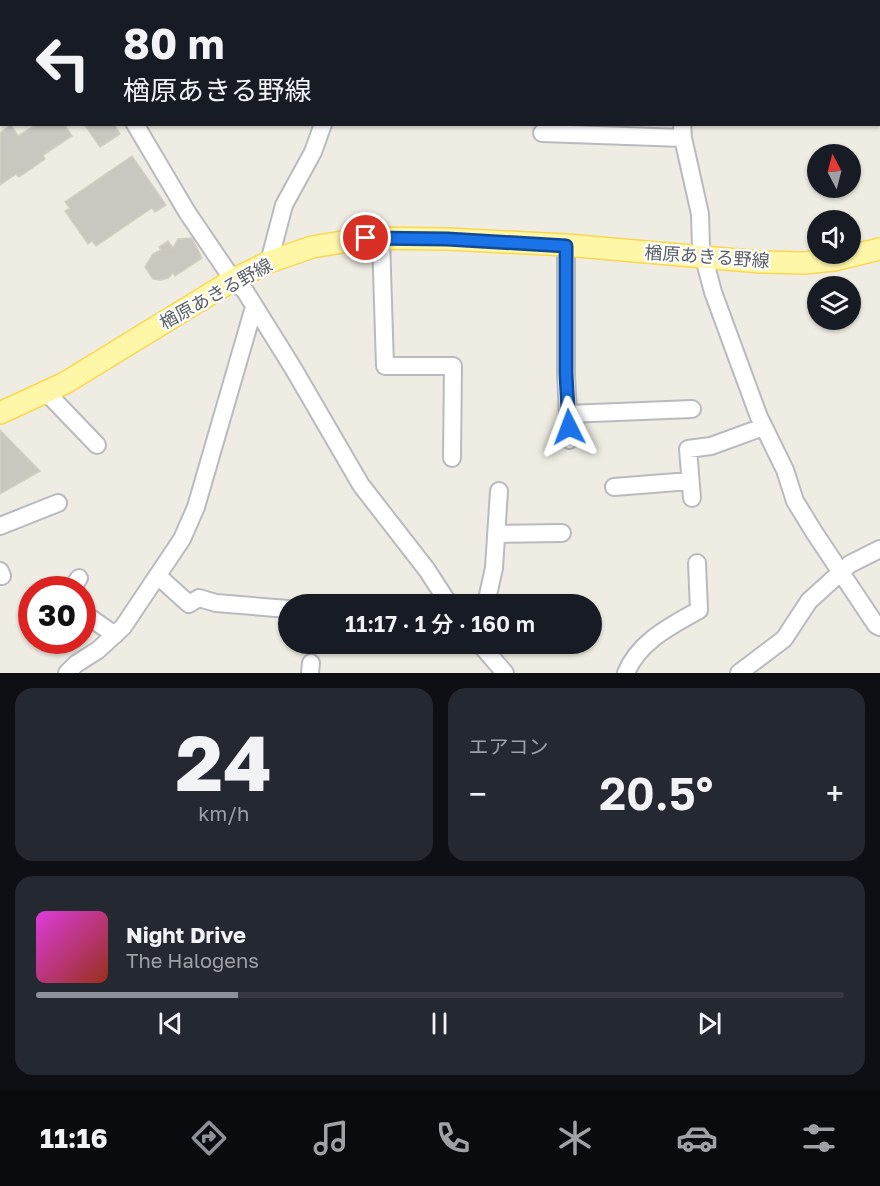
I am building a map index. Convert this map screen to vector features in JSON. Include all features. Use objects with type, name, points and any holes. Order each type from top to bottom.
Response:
[{"type":"main road","name":"楢原あきる野線","points":[[0,413],[65,383],[233,280],[269,262],[312,248],[366,238],[447,239],[804,263],[834,260],[880,249]]},
{"type":"street","points":[[136,126],[187,212],[233,280],[245,291],[361,485],[415,554],[442,594]]},
{"type":"street","points":[[269,262],[284,205],[313,152],[322,126]]},
{"type":"street","points":[[542,133],[683,131],[700,214],[701,247],[713,292],[764,427],[786,470],[795,501],[876,625],[880,627]]},
{"type":"street","points":[[381,238],[385,366],[453,366],[452,458]]},
{"type":"street","points":[[566,246],[566,374],[569,440]]},
{"type":"street","points":[[67,673],[76,664],[98,650],[123,627],[182,539],[196,507],[254,307]]},
{"type":"street","points":[[46,392],[97,445]]},
{"type":"street","points":[[568,414],[692,409]]},
{"type":"street","points":[[614,487],[691,490],[688,449],[711,446],[764,427]]},
{"type":"street","points":[[488,594],[494,568],[499,491]]},
{"type":"street","points":[[0,526],[58,503]]},
{"type":"street","points":[[496,534],[562,533]]},
{"type":"street","points":[[739,673],[784,639],[809,602],[850,564],[880,549]]},
{"type":"street","points":[[626,673],[632,659],[655,636],[699,610],[697,562]]},
{"type":"street","points":[[159,576],[189,604],[199,598],[216,603],[278,608]]},
{"type":"street","points":[[96,621],[115,634]]},
{"type":"street","points":[[489,654],[505,673]]},
{"type":"building","points":[[12,126],[18,136],[34,126],[65,126],[72,136],[43,155],[45,159],[19,177],[16,174],[0,185],[0,133]]},
{"type":"building","points":[[85,126],[115,126],[120,134],[100,147]]},
{"type":"building","points":[[132,156],[166,205],[155,212],[152,208],[96,246],[92,241],[88,244],[65,211],[70,208],[65,202]]},
{"type":"building","points":[[192,238],[202,258],[175,276],[173,273],[168,278],[153,279],[145,267],[153,254],[161,250],[159,247],[168,241],[173,248],[178,239]]},
{"type":"building","points":[[0,430],[40,471],[0,494]]},
{"type":"route","points":[[366,238],[447,239],[566,246],[566,374],[569,427]]}]
